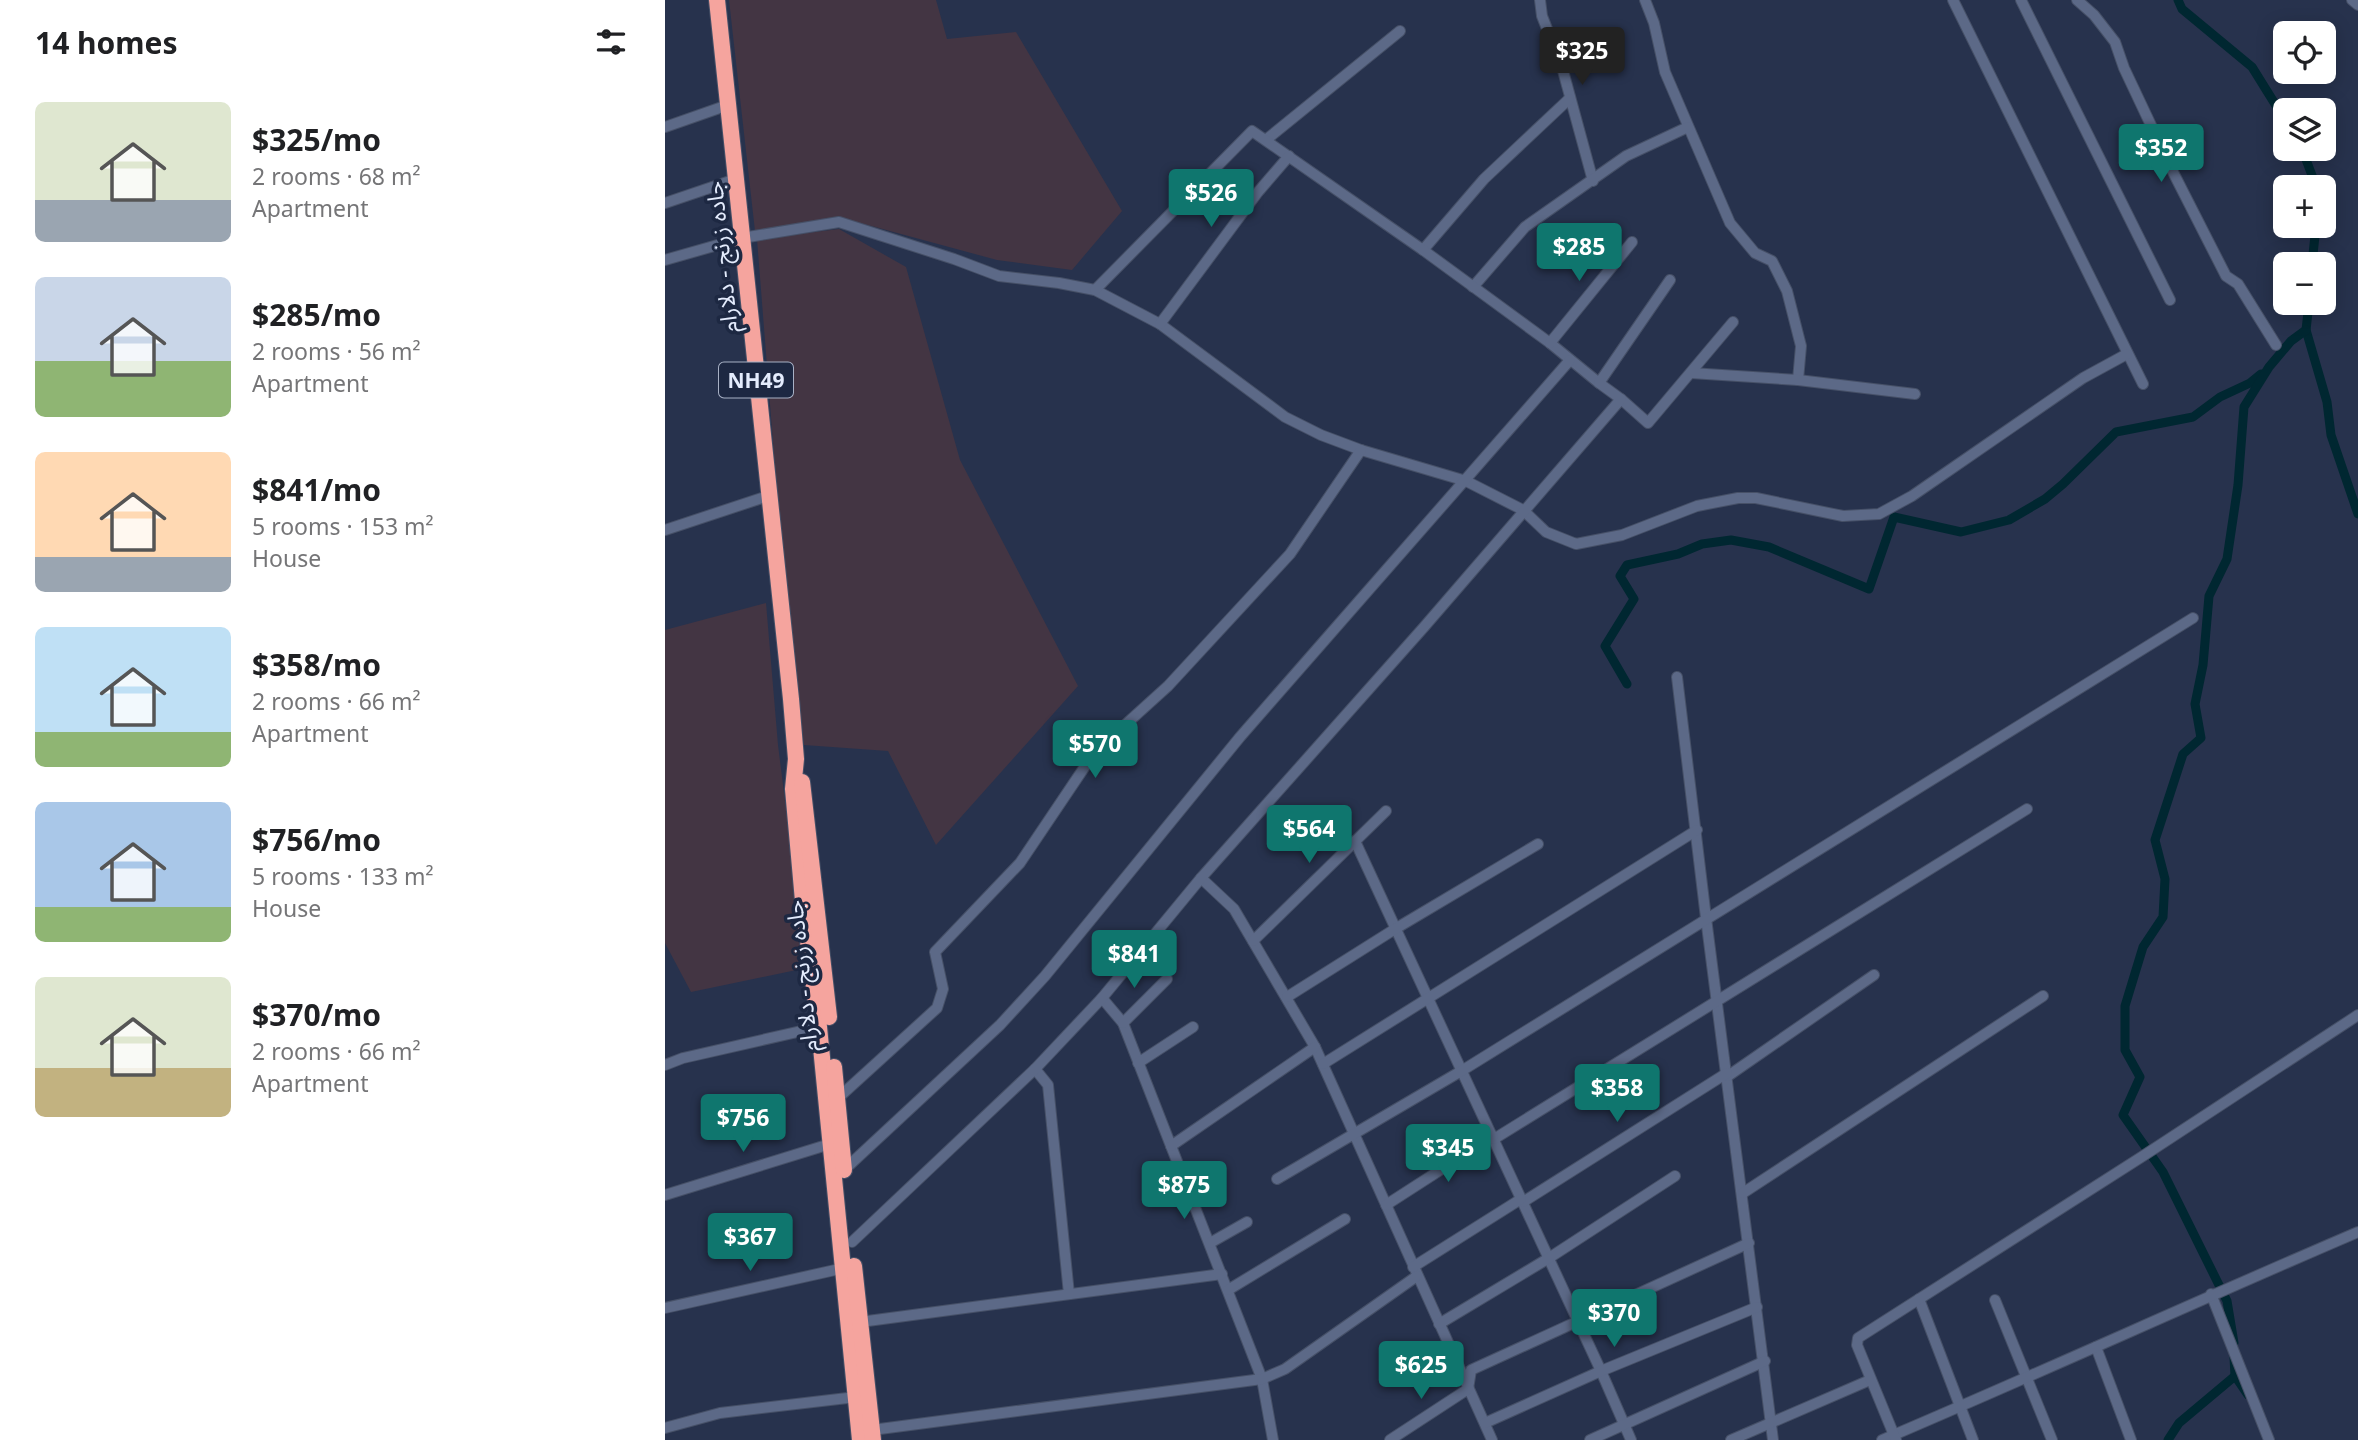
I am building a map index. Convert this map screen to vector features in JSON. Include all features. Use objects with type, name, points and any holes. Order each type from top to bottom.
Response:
[{"type":"highway","name":"جاده زرنج - دلارام","points":[[716,0],[796,760],[804,788],[837,1099],[860,1322],[868,1437]]},
{"type":"highway","name":"جاده زرنج - دلارام","points":[[796,760],[793,789],[856,1397],[868,1437]]},
{"type":"street","points":[[1540,0],[1542,16],[1562,67],[1593,180]]},
{"type":"street","points":[[1646,0],[1665,72],[1730,223],[1755,253],[1772,261],[1787,291],[1801,346],[1798,380]]},
{"type":"street","points":[[1953,0],[2143,384]]},
{"type":"street","points":[[2021,0],[2170,300]]},
{"type":"street","points":[[2077,0],[2094,15],[2115,43],[2174,174],[2226,276],[2238,284],[2276,345]]},
{"type":"street","points":[[2352,0],[2358,5]]},
{"type":"street","points":[[1267,139],[1400,31]]},
{"type":"street","points":[[1423,250],[1484,179],[1569,99]]},
{"type":"street","points":[[665,127],[728,105]]},
{"type":"street","points":[[1473,287],[1525,227],[1626,156],[1688,127]]},
{"type":"street","points":[[1095,290],[1252,131],[1267,139],[1550,343],[1648,423],[1733,322]]},
{"type":"street","points":[[1160,324],[1258,191],[1289,156]]},
{"type":"street","points":[[665,203],[736,179]]},
{"type":"street","points":[[665,260],[742,238],[839,222],[999,276],[1095,290],[1160,324],[1285,417],[1321,435],[1361,450],[1466,481],[1523,510],[1546,532],[1576,544],[1622,535],[1697,506],[1738,498],[1756,498],[1843,516],[1879,514],[1912,496],[2083,378],[2127,354]]},
{"type":"street","points":[[1550,343],[1632,242]]},
{"type":"street","points":[[1599,383],[1670,280]]},
{"type":"street","points":[[844,1170],[1000,1025],[1045,976],[1240,737],[1570,360]]},
{"type":"street","points":[[1691,373],[1798,380],[1915,394]]},
{"type":"street","points":[[852,1242],[1035,1069],[1102,998],[1202,878],[1621,399]]},
{"type":"street","points":[[837,1099],[937,1008],[943,989],[935,952],[1020,863],[1094,753],[1168,686],[1290,554],[1361,450]]},
{"type":"street","points":[[665,530],[768,496]]},
{"type":"street","points":[[1277,1179],[1463,1070],[2193,618]]},
{"type":"street","points":[[1677,677],[1773,1440]]},
{"type":"street","points":[[1386,1205],[2027,809]]},
{"type":"street","points":[[1253,941],[1386,811]]},
{"type":"street","points":[[1323,1064],[1697,830]]},
{"type":"street","points":[[1355,841],[1463,1070],[1631,1440]]},
{"type":"street","points":[[1287,998],[1395,929],[1538,844]]},
{"type":"street","points":[[1202,878],[1234,909],[1315,1047],[1492,1440]]},
{"type":"street","points":[[868,1437],[1262,1379],[1285,1369],[1415,1271],[1522,1201],[1727,1075],[1874,975]]},
{"type":"street","points":[[1123,1023],[1167,979]]},
{"type":"street","points":[[1743,1193],[2043,996]]},
{"type":"street","points":[[1102,998],[1123,1023],[1222,1274],[1262,1379],[1273,1440]]},
{"type":"street","points":[[1895,1438],[1857,1345],[1858,1338],[2358,1015]]},
{"type":"street","points":[[665,1065],[683,1058],[819,1027]]},
{"type":"street","points":[[1138,1063],[1193,1027]]},
{"type":"street","points":[[1171,1146],[1315,1047]]},
{"type":"street","points":[[1035,1069],[1048,1085],[1069,1294]]},
{"type":"street","points":[[665,1195],[830,1144]]},
{"type":"street","points":[[1439,1324],[1549,1258],[1675,1176]]},
{"type":"street","points":[[1228,1290],[1345,1219]]},
{"type":"street","points":[[1210,1243],[1247,1222]]},
{"type":"street","points":[[1882,1440],[1895,1438],[2211,1294],[2358,1232]]},
{"type":"street","points":[[1390,1440],[1468,1389],[1471,1370],[1749,1243]]},
{"type":"street","points":[[665,1308],[843,1268]]},
{"type":"street","points":[[860,1322],[1222,1274]]},
{"type":"street","points":[[2211,1294],[2269,1440]]},
{"type":"street","points":[[1919,1299],[1973,1440]]},
{"type":"street","points":[[1995,1300],[2052,1440]]},
{"type":"street","points":[[1485,1423],[1601,1371],[1757,1307]]},
{"type":"street","points":[[2096,1347],[2131,1440]]},
{"type":"street","points":[[1590,1440],[1765,1362]]},
{"type":"street","points":[[1731,1440],[1870,1380]]},
{"type":"street","points":[[665,1428],[720,1413],[856,1397]]},
{"type":"shaded area","points":[[729,0],[936,0],[947,39],[1016,32],[1122,211],[1072,270],[997,260],[842,218],[755,231]]},
{"type":"shaded area","points":[[839,229],[906,267],[960,460],[1078,686],[936,845],[888,751],[804,745],[780,531],[757,239]]},
{"type":"shaded area","points":[[766,603],[778,745],[806,968],[691,992],[665,943],[665,630]]},
{"type":"waterway","points":[[2178,0],[2182,9],[2252,67],[2273,101]]},
{"type":"waterway","points":[[2307,161],[2312,175]]},
{"type":"waterway","points":[[2313,252],[2315,238]]},
{"type":"waterway","points":[[2308,315],[2306,330],[2327,402],[2331,435],[2358,514]]},
{"type":"waterway","points":[[2234,1343],[2227,1301],[2163,1172],[2123,1115],[2140,1077],[2125,1050],[2125,1006],[2143,947],[2163,917],[2165,879],[2155,840],[2183,754],[2201,738],[2195,704],[2203,665],[2209,596],[2227,559],[2238,485],[2244,407],[2269,367],[2291,341],[2306,330]]},
{"type":"waterway","points":[[1627,684],[1605,646],[1634,599],[1620,576],[1627,565],[1678,554],[1702,544],[1731,540],[1769,547],[1869,589],[1894,517],[1961,532],[2009,520],[2045,499],[2116,432],[2193,417],[2220,397],[2250,383],[2261,374]]},
{"type":"waterway","points":[[2234,1357],[2235,1376],[2248,1395]]},
{"type":"waterway","points":[[2168,1440],[2179,1423],[2235,1376]]}]
